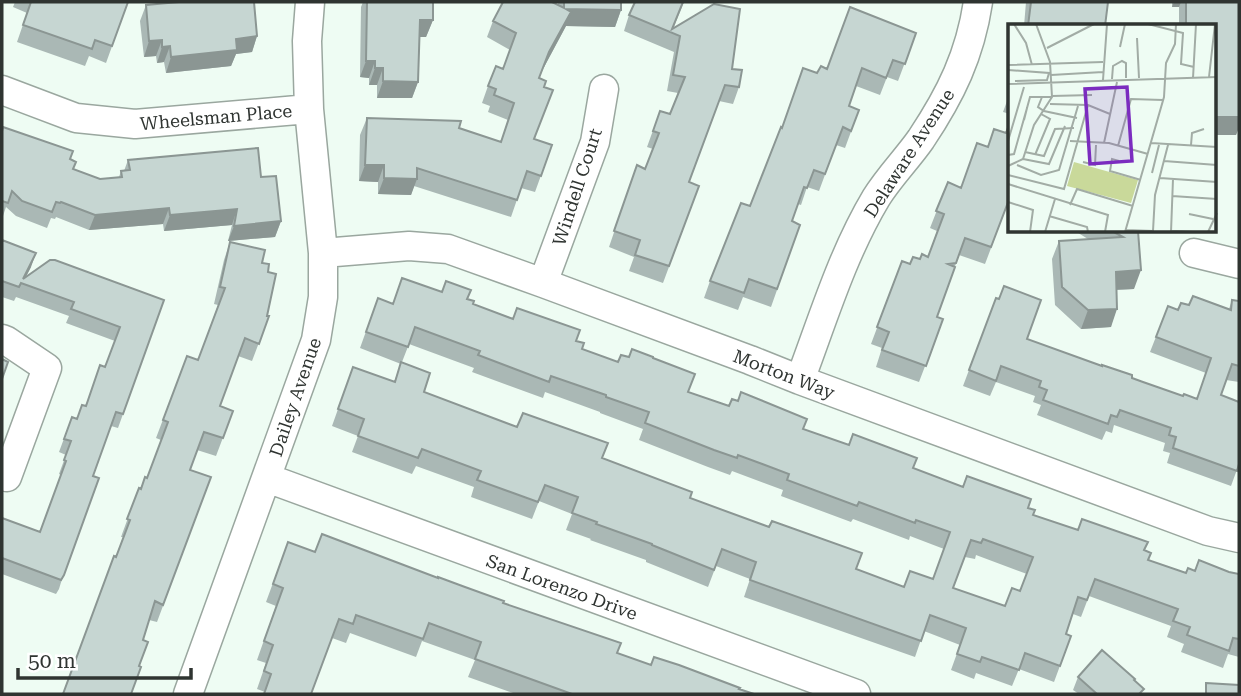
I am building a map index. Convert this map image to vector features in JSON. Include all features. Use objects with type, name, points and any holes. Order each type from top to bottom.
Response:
[{"type":"street","name":"Dailey Avenue","points":[[188,694],[316,340],[323,297],[323,253],[309,110],[307,41],[310,2]]},
{"type":"street","name":"Delaware Avenue","points":[[800,380],[845,257],[877,197],[921,140],[953,86],[974,30],[978,2]]},
{"type":"street","name":"Windell Court","points":[[544,283],[595,142],[604,89]]},
{"type":"street","name":"Wheelsman Place","points":[[2,90],[76,118],[135,124],[309,110]]},
{"type":"street","name":"Morton Way","points":[[323,253],[409,246],[448,249],[1208,531],[1239,538]]},
{"type":"street","points":[[1195,253],[1239,264]]},
{"type":"street","points":[[2,339],[47,368],[7,478]]},
{"type":"street","name":"San Lorenzo Drive","points":[[267,478],[856,694]]},
{"type":"building","points":[[31,2],[128,2],[112,46],[95,40],[92,49],[23,25]]},
{"type":"building","points":[[254,2],[257,36],[236,39],[237,50],[171,57],[170,46],[162,47],[162,40],[149,41],[146,5]]},
{"type":"building","points":[[367,2],[433,2],[433,20],[420,20],[418,82],[383,81],[383,68],[375,68],[375,61],[366,61]]},
{"type":"building","points":[[503,2],[552,2],[564,8],[564,2],[621,2],[621,10],[566,9],[571,12],[549,52],[539,78],[546,81],[544,87],[553,90],[534,139],[552,145],[541,176],[527,171],[517,200],[417,168],[417,179],[384,178],[384,165],[365,165],[367,118],[461,121],[459,128],[501,142],[514,103],[494,95],[496,89],[488,86],[496,66],[503,69],[516,33],[493,21]]},
{"type":"building","points":[[635,2],[683,2],[672,29],[714,4],[740,9],[732,69],[742,70],[739,87],[725,85],[689,182],[699,186],[669,266],[635,255],[640,240],[614,231],[637,165],[645,169],[659,133],[653,131],[660,111],[670,114],[685,77],[673,75],[680,36],[629,15]]},
{"type":"building","points":[[1031,2],[1108,2],[1105,24],[1028,24]]},
{"type":"building","points":[[1186,2],[1239,2],[1239,117],[1216,117],[1216,24],[1186,24]]},
{"type":"building","points":[[850,7],[916,33],[905,64],[893,60],[886,78],[862,68],[849,106],[859,110],[851,131],[843,127],[825,174],[814,170],[807,188],[804,187],[792,221],[800,225],[777,289],[749,279],[744,293],[710,281],[741,203],[750,206],[803,68],[817,73],[821,66],[827,69]]},
{"type":"building","points":[[3,127],[73,151],[70,159],[76,162],[73,169],[100,179],[122,177],[121,171],[130,170],[128,160],[258,148],[261,177],[276,176],[281,221],[234,226],[237,209],[170,215],[169,208],[95,215],[61,202],[56,202],[52,212],[22,201],[12,191],[8,203],[2,201]]},
{"type":"building","points":[[1008,128],[1008,202],[991,247],[965,238],[956,263],[948,264],[955,267],[937,317],[943,319],[926,366],[882,350],[889,332],[877,327],[902,261],[910,264],[913,257],[920,259],[922,254],[928,257],[944,214],[936,211],[948,182],[961,188],[977,143],[988,147],[994,129],[1006,133]]},
{"type":"building","points":[[1116,233],[1138,233],[1141,270],[1116,272],[1117,309],[1088,310],[1062,287],[1059,241],[1123,237]]},
{"type":"building","points":[[2,240],[36,253],[23,279],[50,260],[55,260],[164,300],[123,414],[116,412],[93,476],[99,478],[61,580],[2,558],[2,518],[40,532],[66,461],[64,460],[71,441],[64,439],[72,417],[77,419],[82,405],[86,406],[100,365],[105,367],[120,327],[71,309],[74,302],[21,283],[19,287],[2,281]]},
{"type":"building","points":[[230,242],[265,250],[262,263],[269,264],[268,272],[276,274],[269,316],[259,344],[245,338],[220,406],[233,411],[223,438],[204,432],[190,470],[211,477],[163,605],[155,601],[143,640],[148,642],[139,666],[141,667],[131,694],[63,694],[130,520],[127,519],[139,488],[141,489],[145,477],[147,478],[168,422],[163,420],[187,356],[198,360],[225,288],[220,287]]},
{"type":"building","points":[[402,278],[442,292],[446,281],[471,290],[467,299],[474,301],[473,304],[513,319],[517,308],[580,330],[576,341],[584,343],[582,349],[618,362],[621,355],[629,357],[632,349],[695,374],[688,392],[729,406],[732,399],[738,401],[741,392],[807,419],[803,429],[849,445],[853,434],[917,458],[913,468],[963,487],[967,476],[1031,499],[1028,508],[1035,510],[1033,515],[1078,530],[1082,519],[1148,542],[1144,550],[1151,553],[1148,560],[1186,573],[1188,568],[1195,571],[1199,560],[1239,574],[1239,639],[1233,638],[1229,651],[1187,635],[1190,627],[1173,621],[1178,609],[1095,579],[1087,600],[1078,597],[1066,634],[1071,636],[1060,666],[1025,653],[1019,670],[982,657],[980,662],[957,654],[966,628],[930,615],[921,641],[750,580],[756,562],[722,549],[714,570],[572,513],[578,497],[545,485],[538,502],[477,480],[481,471],[422,449],[418,458],[358,436],[364,419],[338,409],[353,367],[395,382],[401,362],[430,373],[424,392],[517,427],[523,413],[608,443],[602,458],[692,492],[690,498],[769,527],[772,521],[862,553],[856,569],[904,587],[910,571],[933,579],[950,532],[916,520],[915,523],[859,502],[857,506],[787,480],[789,474],[738,455],[737,458],[714,450],[645,423],[649,412],[551,376],[549,382],[478,355],[480,351],[415,327],[408,347],[366,332],[378,298],[393,304]],"holes":[[[983,539],[1033,557],[1020,591],[1012,588],[1005,606],[953,588],[971,540],[981,543]]]},
{"type":"building","points":[[1004,286],[1041,300],[1027,339],[1197,399],[1211,358],[1156,337],[1168,306],[1178,310],[1181,303],[1189,305],[1193,296],[1231,310],[1232,300],[1239,301],[1239,366],[1232,364],[1221,395],[1239,402],[1237,471],[1173,448],[1176,437],[1169,435],[1171,428],[1120,410],[1117,417],[1111,415],[1108,424],[1043,400],[1047,390],[1039,387],[1041,381],[1001,366],[996,381],[969,370],[996,298],[999,299]]},
{"type":"building","points":[[2,359],[8,362],[2,379]]},
{"type":"building","points":[[322,534],[504,601],[503,603],[621,643],[617,653],[651,665],[654,657],[754,694],[572,694],[475,659],[481,642],[429,623],[423,639],[356,615],[353,624],[339,619],[311,694],[264,694],[271,674],[264,671],[273,645],[264,641],[283,588],[273,584],[288,542],[315,552]]},
{"type":"building","points":[[1102,650],[1144,689],[1139,694],[1097,694],[1078,677]]},
{"type":"building","points":[[1206,683],[1239,685],[1239,694],[1206,694]]}]
